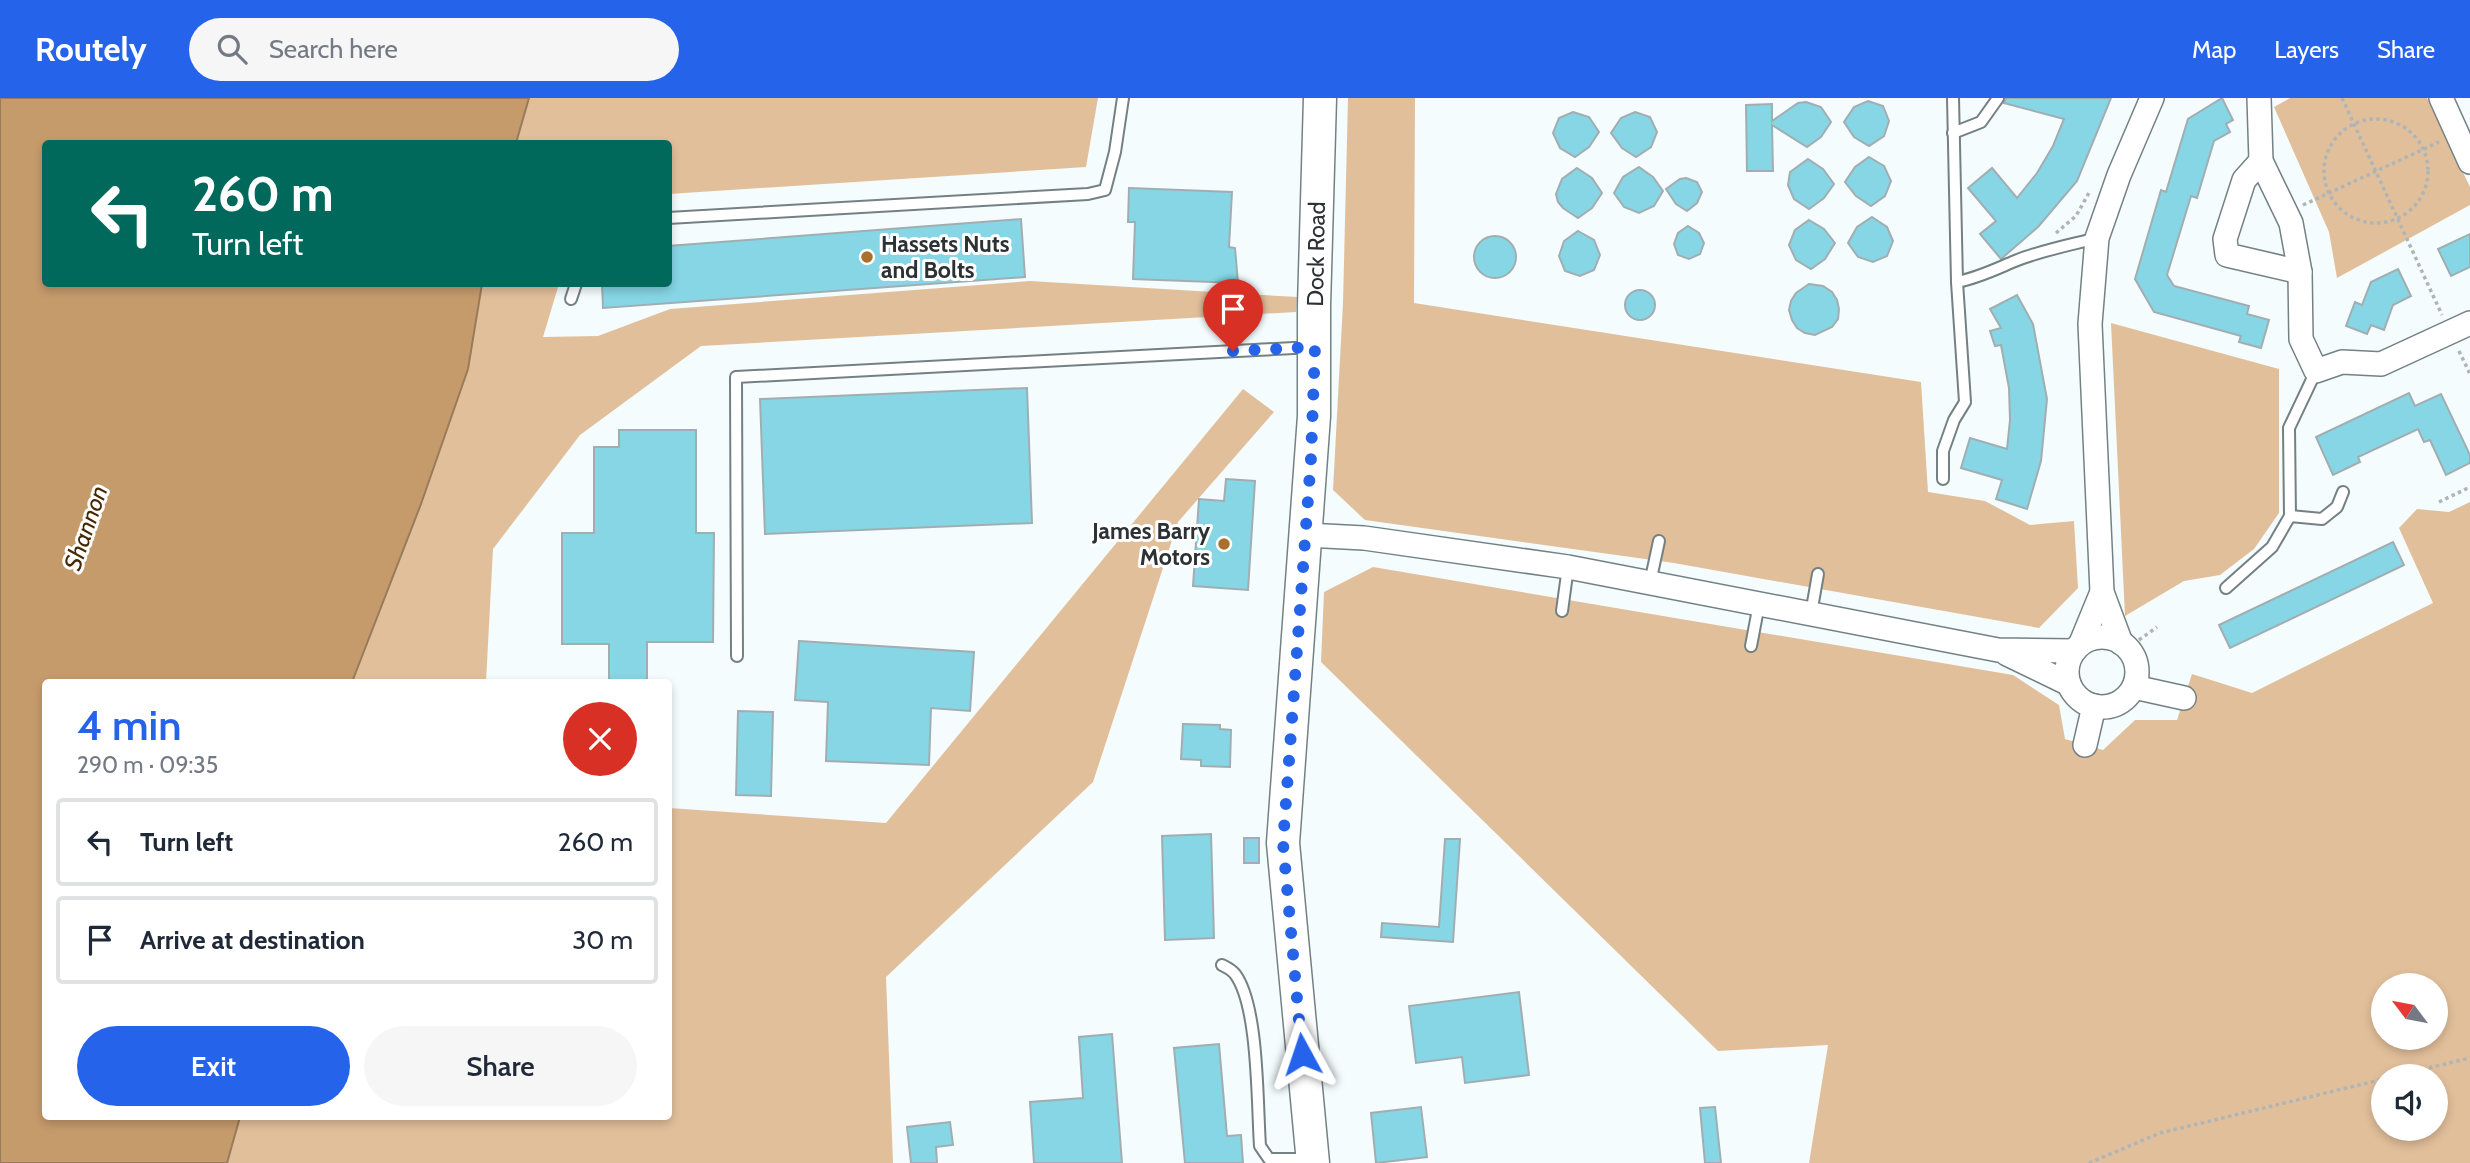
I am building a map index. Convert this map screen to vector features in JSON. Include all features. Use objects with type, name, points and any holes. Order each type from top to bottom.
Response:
[{"type":"main road","name":"Dock Road","points":[[1312,1161],[1283,843],[1314,416],[1320,98]]},
{"type":"street","points":[[2102,592],[2067,672],[2069,684],[2075,694],[2094,706],[2118,703],[2134,687],[2137,676],[2136,664],[2124,646],[2102,592],[2090,324],[2097,238],[2119,174],[2152,98]]},
{"type":"street","points":[[2259,98],[2261,161],[2291,223],[2300,272],[2301,339],[2316,371],[2342,362],[2381,364],[2460,328]]},
{"type":"street","points":[[2441,98],[2470,162]]},
{"type":"street","points":[[2261,161],[2244,180],[2225,239],[2227,255],[2300,272]]},
{"type":"street","points":[[1306,535],[1364,538],[1569,567],[1998,650],[2078,647],[2102,637],[2124,646]]},
{"type":"street","points":[[1998,650],[2069,684]]},
{"type":"street","points":[[2134,687],[2184,698]]},
{"type":"street","points":[[2085,745],[2094,706]]},
{"type":"lane","points":[[672,218],[1088,194],[1105,190],[1115,152],[1123,98]]},
{"type":"lane","points":[[1943,479],[1943,451],[1954,420],[1965,402],[1952,98]]},
{"type":"lane","points":[[1954,133],[1981,122],[1998,98]]},
{"type":"lane","points":[[1958,282],[1974,279],[2017,260],[2097,238]]},
{"type":"lane","points":[[571,299],[575,287]]},
{"type":"lane","points":[[737,656],[736,377],[1315,347]]},
{"type":"lane","points":[[2226,588],[2272,547],[2290,516],[2289,428],[2316,371]]},
{"type":"lane","points":[[2290,516],[2322,519],[2337,507],[2343,492]]},
{"type":"lane","points":[[1650,583],[1659,541]]},
{"type":"lane","points":[[1562,611],[1569,567]]},
{"type":"lane","points":[[1811,614],[1818,574]]},
{"type":"lane","points":[[1751,646],[1759,604]]},
{"type":"lane","points":[[1222,965],[1235,974],[1247,999],[1254,1045],[1260,1146],[1269,1158],[1312,1161]]},
{"type":"path","points":[[2342,98],[2398,219],[2460,328],[2470,374]]},
{"type":"path","points":[[2373,119],[2394,122],[2411,132],[2423,149],[2428,169],[2425,189],[2414,207],[2398,219],[2378,224],[2357,221],[2340,210],[2328,194],[2323,174],[2326,153],[2337,136],[2353,123],[2373,119]]},
{"type":"path","points":[[2286,213],[2457,133]]},
{"type":"path","points":[[2052,249],[2056,233],[2076,216],[2094,182]]},
{"type":"path","points":[[2439,502],[2470,487]]},
{"type":"path","points":[[2124,646],[2157,627]]},
{"type":"path","points":[[2445,1064],[2470,1058]]},
{"type":"path","points":[[2089,1163],[2160,1133],[2371,1082]]},
{"type":"shaded area","points":[[529,98],[1098,98],[1086,167],[672,194],[672,140],[517,140]]},
{"type":"shaded area","points":[[1348,98],[1415,98],[1414,303],[1921,382],[1928,492],[1985,501],[2030,525],[2074,521],[2078,588],[2039,628],[1674,563],[1365,520],[1333,490],[1343,303]]},
{"type":"shaded area","points":[[2290,98],[2427,98],[2470,187],[2470,205],[2337,278],[2329,232],[2274,107]]},
{"type":"shaded area","points":[[1030,281],[1297,297],[1296,312],[701,346],[580,435],[493,549],[486,679],[353,679],[421,504],[468,369],[482,287],[558,287],[543,337],[598,336],[670,309]]},
{"type":"shaded area","points":[[2111,323],[2279,369],[2279,513],[2254,549],[2220,575],[2184,581],[2125,616]]},
{"type":"shaded area","points":[[1243,389],[1274,412],[1178,522],[1093,782],[886,977],[893,1163],[227,1163],[239,1120],[672,1120],[672,808],[886,823]]},
{"type":"shaded area","points":[[2470,502],[2470,1163],[1809,1163],[1828,1045],[1718,1051],[1321,662],[1324,592],[1373,567],[2013,675],[2059,705],[2065,739],[2103,750],[2135,720],[2177,720],[2192,674],[2252,693],[2433,603],[2399,528],[2417,509],[2449,512]]},
{"type":"water","name":"Shannon","points":[[0,98],[529,98],[517,140],[42,140],[42,287],[482,287],[468,369],[421,504],[353,679],[42,679],[42,1120],[239,1120],[227,1163],[0,1163]]},
{"type":"building","points":[[2006,98],[2111,98],[2077,181],[2038,227],[2001,259],[1980,234],[1996,221],[1968,188],[1992,168],[2017,198],[2037,173],[2053,146],[2064,119],[2004,103]]},
{"type":"building","points":[[2222,98],[2233,120],[2226,124],[2230,132],[2214,141],[2197,198],[2191,196],[2167,275],[2174,286],[2249,306],[2247,314],[2269,320],[2261,348],[2239,342],[2241,336],[2154,312],[2135,279],[2161,190],[2166,192],[2188,119]]},
{"type":"building","points":[[1868,101],[1883,106],[1889,121],[1884,136],[1869,146],[1854,137],[1844,122],[1854,107]]},
{"type":"building","points":[[1806,102],[1821,107],[1831,122],[1821,137],[1807,147],[1772,125],[1773,171],[1747,171],[1746,105],[1772,104],[1772,121],[1798,103]]},
{"type":"building","points":[[1573,112],[1589,117],[1599,132],[1589,147],[1575,157],[1560,148],[1553,133],[1559,118]]},
{"type":"building","points":[[1635,112],[1650,117],[1657,132],[1651,147],[1636,157],[1622,148],[1611,133],[1621,118]]},
{"type":"building","points":[[1869,157],[1884,166],[1891,181],[1885,196],[1871,206],[1856,196],[1845,182],[1855,167]]},
{"type":"building","points":[[1808,159],[1823,169],[1834,184],[1824,198],[1809,209],[1794,199],[1788,185],[1790,172]]},
{"type":"building","points":[[1639,167],[1653,177],[1663,191],[1654,206],[1639,213],[1624,207],[1614,193],[1623,177]]},
{"type":"building","points":[[1577,168],[1592,178],[1602,193],[1592,208],[1578,218],[1563,208],[1556,194],[1562,179]]},
{"type":"building","points":[[1686,178],[1697,182],[1702,192],[1697,203],[1687,211],[1676,204],[1666,189]]},
{"type":"building","points":[[1129,188],[1232,192],[1229,247],[1235,248],[1238,283],[1133,279],[1135,222],[1128,222]]},
{"type":"building","points":[[1872,217],[1887,227],[1893,241],[1887,256],[1873,262],[1858,257],[1848,243],[1857,227]]},
{"type":"building","points":[[1021,219],[1025,277],[603,308],[602,287],[672,287],[672,246]]},
{"type":"building","points":[[1809,220],[1824,229],[1835,243],[1825,259],[1811,269],[1796,260],[1789,245],[1795,230]]},
{"type":"building","points":[[1688,226],[1699,233],[1704,243],[1700,254],[1689,259],[1678,255],[1674,244],[1678,233]]},
{"type":"building","points":[[1578,231],[1594,240],[1600,255],[1594,270],[1580,276],[1565,271],[1559,256],[1564,241]]},
{"type":"building","points":[[2470,234],[2470,267],[2451,276],[2438,249]]},
{"type":"building","points":[[1495,236],[1510,242],[1516,257],[1510,272],[1495,278],[1480,272],[1474,257],[1480,242]]},
{"type":"building","points":[[2398,269],[2411,296],[2393,305],[2384,330],[2371,325],[2367,334],[2346,326],[2355,302],[2362,305],[2371,282]]},
{"type":"building","points":[[1809,284],[1823,286],[1832,292],[1839,309],[1838,319],[1832,327],[1815,335],[1797,328],[1789,310],[1796,293]]},
{"type":"building","points":[[1640,290],[1646,291],[1654,299],[1654,311],[1646,319],[1640,320],[1634,319],[1626,311],[1625,305],[1626,299],[1634,291]]},
{"type":"building","points":[[2017,295],[2033,324],[2047,399],[2041,461],[2027,509],[1996,499],[2002,480],[1961,468],[1970,438],[2007,449],[2009,388],[2001,345],[1995,346],[1990,331],[2001,328],[1990,309]]},
{"type":"building","points":[[1027,388],[1032,523],[765,534],[760,399]]},
{"type":"building","points":[[2409,393],[2415,406],[2441,394],[2470,455],[2470,463],[2446,475],[2430,440],[2424,442],[2418,429],[2358,457],[2360,462],[2333,475],[2316,437]]},
{"type":"building","points":[[619,430],[696,430],[696,533],[714,533],[713,642],[647,642],[647,679],[609,679],[609,644],[562,644],[562,533],[594,533],[594,447],[619,447]]},
{"type":"building","name":"James Barry Motors","points":[[1226,479],[1255,481],[1248,590],[1193,586],[1199,499],[1224,501]]},
{"type":"building","points":[[2393,542],[2404,565],[2230,648],[2219,625]]},
{"type":"building","points":[[799,641],[974,652],[970,711],[931,708],[929,765],[826,761],[828,702],[795,700]]},
{"type":"building","points":[[738,711],[773,712],[771,796],[736,795]]},
{"type":"building","points":[[1183,724],[1220,725],[1220,729],[1231,730],[1230,767],[1201,766],[1201,760],[1181,759]]},
{"type":"building","points":[[1211,834],[1214,938],[1165,940],[1162,836]]},
{"type":"building","points":[[1244,838],[1259,838],[1259,863],[1244,863]]},
{"type":"building","points":[[1445,839],[1460,839],[1453,942],[1381,937],[1382,923],[1439,927]]},
{"type":"building","points":[[1519,992],[1529,1075],[1465,1083],[1462,1057],[1416,1063],[1409,1006]]},
{"type":"building","points":[[1112,1034],[1122,1163],[1034,1163],[1030,1102],[1083,1098],[1079,1037]]},
{"type":"building","points":[[1219,1044],[1227,1136],[1241,1135],[1243,1163],[1185,1163],[1174,1048]]},
{"type":"building","points":[[1421,1107],[1427,1157],[1376,1163],[1371,1113]]},
{"type":"building","points":[[1715,1107],[1721,1163],[1705,1163],[1700,1108]]},
{"type":"building","points":[[950,1122],[953,1145],[936,1147],[937,1163],[911,1163],[907,1127]]},
{"type":"place","name":"Hassets Nuts and Bolts","points":[[867,257]]},
{"type":"place","name":"James Barry Motors","points":[[1224,544]]},
{"type":"route","points":[[1233,351],[1315,347],[1314,416],[1283,843],[1302,1054]]}]
